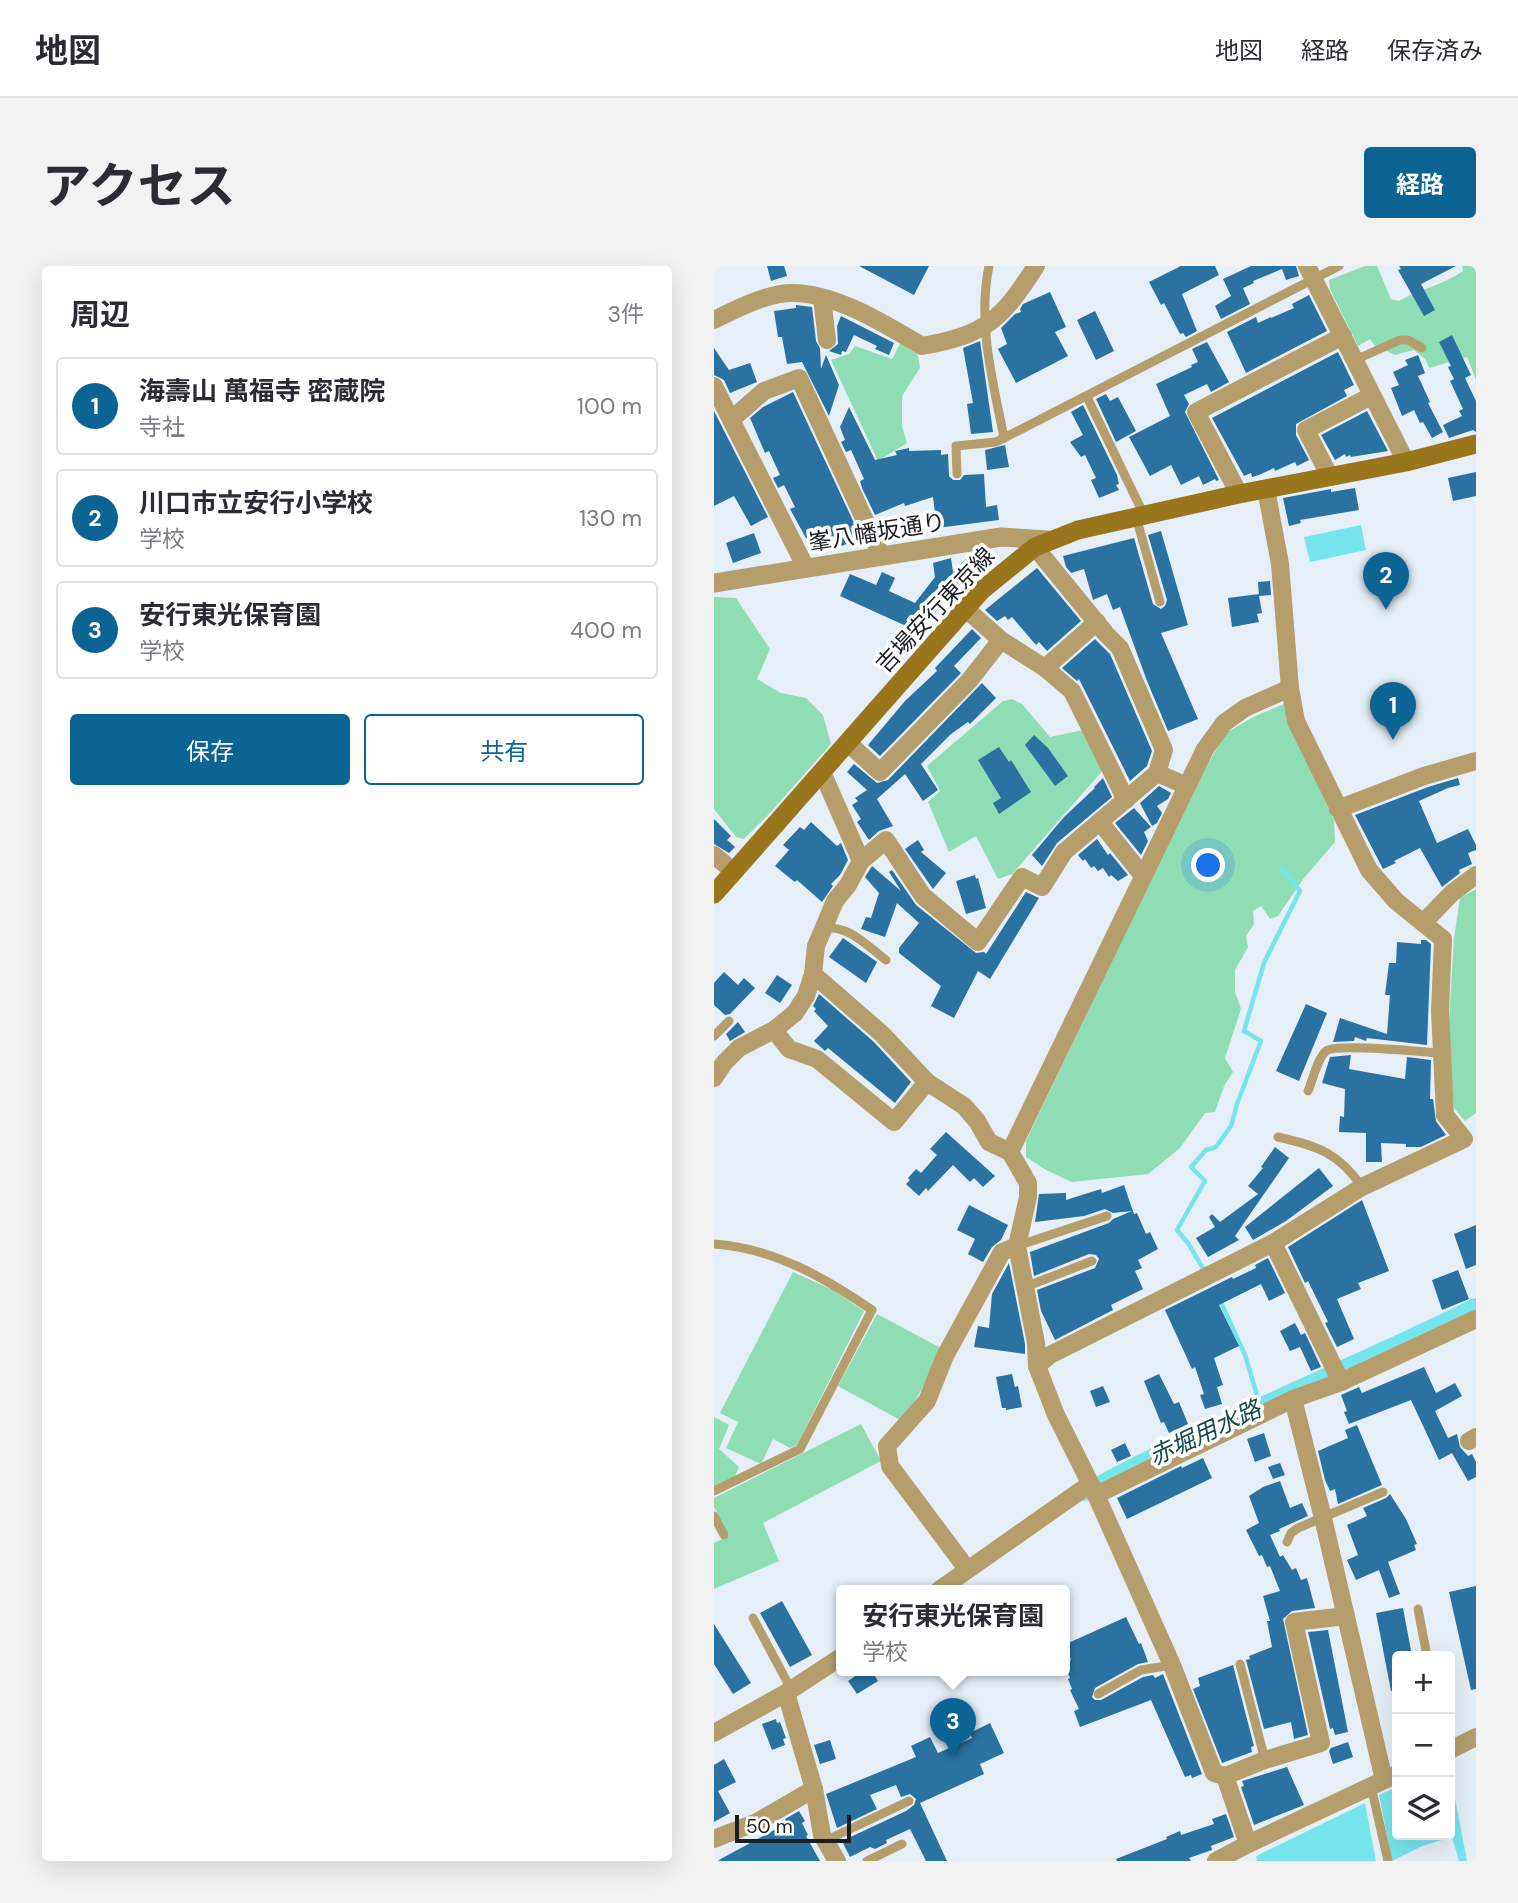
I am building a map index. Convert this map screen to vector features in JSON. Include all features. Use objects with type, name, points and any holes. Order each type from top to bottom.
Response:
[{"type":"main road","name":"吉場安行東京線","points":[[714,894],[966,609],[997,576],[1042,544],[1078,530],[1239,494],[1406,462],[1476,444]]},
{"type":"street","points":[[714,320],[781,294],[807,294],[883,322],[922,346],[945,342],[984,328],[1002,314],[1036,266]]},
{"type":"street","points":[[1310,272],[1406,462]]},
{"type":"street","points":[[822,298],[827,340]]},
{"type":"street","points":[[1239,494],[1196,412],[1343,337]]},
{"type":"street","points":[[732,419],[764,391],[799,378],[881,555]]},
{"type":"street","points":[[714,386],[806,568]]},
{"type":"street","points":[[1330,477],[1306,430],[1371,396]]},
{"type":"street","points":[[1037,1366],[1049,1355],[1273,1243],[1362,1187],[1470,1137],[1445,1115],[1441,1053],[1443,939],[1396,901],[1369,870],[1296,721],[1290,688],[1280,564],[1266,489]]},
{"type":"street","name":"峯八幡坂通り","points":[[714,583],[1001,537],[1042,544]]},
{"type":"street","points":[[717,1065],[738,1048],[774,1030],[795,1013],[806,996],[813,974],[816,946],[835,901],[848,885],[861,861],[886,840],[923,896],[978,942],[1022,877],[1042,887],[1065,852],[1157,773],[1164,750],[1120,648],[1097,622],[1042,544]]},
{"type":"street","points":[[966,609],[1001,640],[1045,668],[1072,691],[1125,800]]},
{"type":"street","points":[[1045,668],[1097,622]]},
{"type":"street","points":[[848,743],[880,772],[969,681],[1001,640]]},
{"type":"street","points":[[1010,1152],[1205,749],[1224,723],[1245,708],[1290,688]]},
{"type":"street","points":[[1338,809],[1424,776],[1476,761]]},
{"type":"street","points":[[822,772],[861,861]]},
{"type":"street","points":[[1157,773],[1187,786]]},
{"type":"street","points":[[1100,822],[1143,877]]},
{"type":"street","points":[[714,855],[734,872]]},
{"type":"street","points":[[1423,923],[1452,893],[1476,874]]},
{"type":"street","points":[[813,974],[882,1034],[927,1082],[964,1106],[977,1121],[989,1142],[1010,1152],[1028,1183],[1028,1197],[1017,1246],[1036,1343],[1037,1366],[1056,1415],[1172,1665],[1214,1773],[1225,1776],[1265,1760],[1321,1743],[1294,1622],[1346,1616]]},
{"type":"street","points":[[774,1030],[789,1049],[817,1059],[894,1122],[927,1082]]},
{"type":"street","points":[[1273,1243],[1341,1382]]},
{"type":"street","points":[[967,1569],[890,1466],[887,1446],[918,1415],[927,1401],[945,1356],[1002,1252],[1017,1246]]},
{"type":"street","points":[[946,1585],[1093,1490],[1293,1399],[1341,1382],[1476,1319]]},
{"type":"street","points":[[1217,1861],[1384,1780],[1324,1518],[1293,1399]]},
{"type":"street","points":[[714,1733],[836,1660]]},
{"type":"street","points":[[788,1691],[814,1789],[824,1842],[837,1861]]},
{"type":"street","points":[[1455,1748],[1476,1737]]},
{"type":"street","points":[[1225,1776],[1248,1844]]},
{"type":"street","points":[[714,1839],[757,1822],[814,1789]]},
{"type":"lane","points":[[989,266],[984,328],[1004,438]]},
{"type":"lane","points":[[957,474],[957,446],[996,442],[1087,397],[1310,272],[1339,266]]},
{"type":"lane","points":[[1355,360],[1400,340],[1408,340],[1422,348]]},
{"type":"lane","points":[[1087,397],[1140,516],[1160,603]]},
{"type":"lane","points":[[822,929],[838,927],[846,930],[886,960]]},
{"type":"lane","points":[[714,1036],[729,1021]]},
{"type":"lane","points":[[1308,1091],[1324,1053],[1329,1049],[1441,1053]]},
{"type":"lane","points":[[1278,1137],[1312,1145],[1336,1157],[1350,1169],[1362,1187]]},
{"type":"lane","points":[[1017,1246],[1107,1216]]},
{"type":"lane","points":[[714,1244],[775,1256],[838,1287],[872,1310],[800,1448],[714,1491]]},
{"type":"lane","points":[[1025,1287],[1092,1261]]},
{"type":"lane","points":[[1287,1542],[1291,1533],[1298,1528],[1383,1492]]},
{"type":"lane","points":[[714,1516],[723,1535]]},
{"type":"lane","points":[[1418,1609],[1426,1651]]},
{"type":"lane","points":[[753,1618],[788,1691]]},
{"type":"lane","points":[[1240,1664],[1265,1760]]},
{"type":"lane","points":[[1098,1694],[1141,1670],[1172,1665]]},
{"type":"lane","points":[[1384,1780],[1388,1861]]},
{"type":"lane","points":[[824,1842],[909,1801]]},
{"type":"lane","points":[[867,1861],[902,1844]]},
{"type":"green space","points":[[1365,266],[1377,266],[1391,299],[1399,301],[1455,276],[1463,271],[1462,266],[1476,266],[1476,380],[1467,357],[1429,368],[1425,359],[1414,350],[1395,355],[1375,346],[1370,339],[1358,346],[1330,289],[1329,280]]},
{"type":"green space","points":[[902,340],[917,350],[920,368],[902,396],[902,426],[907,443],[878,461],[831,360],[849,354],[855,346],[892,359]]},
{"type":"green space","points":[[714,597],[736,598],[770,649],[757,679],[781,693],[806,698],[823,715],[831,744],[744,839],[736,837],[714,809]]},
{"type":"green space","points":[[1012,699],[1022,704],[1050,737],[1083,730],[1103,770],[1012,874],[998,879],[976,836],[949,852],[928,802],[940,791],[927,766],[1003,701]]},
{"type":"green space","points":[[1284,704],[1292,729],[1334,820],[1335,842],[1304,878],[1278,916],[1270,919],[1261,906],[1253,911],[1254,924],[1246,936],[1248,947],[1235,970],[1235,991],[1241,1009],[1225,1058],[1233,1072],[1224,1086],[1215,1112],[1205,1113],[1180,1148],[1148,1174],[1072,1182],[1046,1170],[1026,1157],[1026,1141],[1199,779],[1226,733],[1253,717]]},
{"type":"green space","points":[[1476,889],[1476,1113],[1465,1121],[1454,1108],[1448,1038],[1454,938],[1460,898]]},
{"type":"green space","points":[[793,1272],[835,1291],[864,1311],[797,1445],[790,1448],[773,1439],[761,1464],[726,1448],[738,1422],[720,1413]]},
{"type":"green space","points":[[877,1314],[943,1349],[904,1422],[838,1386]]},
{"type":"green space","points":[[714,1417],[729,1425],[719,1449],[739,1467],[734,1478],[714,1490]]},
{"type":"green space","points":[[861,1424],[881,1461],[763,1523],[779,1561],[714,1589],[714,1543],[729,1536],[714,1507],[714,1498]]},
{"type":"water","points":[[1361,525],[1366,550],[1310,562],[1304,537]]},
{"type":"water","points":[[1392,1789],[1392,1840],[1442,1840],[1422,1846],[1392,1861],[1379,1795]]},
{"type":"water","points":[[1455,1798],[1467,1861],[1459,1861],[1453,1840],[1455,1840]]},
{"type":"water","points":[[1365,1803],[1376,1861],[1257,1861],[1256,1856]]},
{"type":"building","points":[[767,266],[784,266],[787,276],[771,281]]},
{"type":"building","points":[[859,266],[929,266],[914,295]]},
{"type":"building","points":[[1181,266],[1215,266],[1219,275],[1182,294],[1197,331],[1186,337],[1183,333],[1180,334],[1164,303],[1161,305],[1149,282]]},
{"type":"building","points":[[1251,266],[1296,266],[1299,276],[1286,280],[1282,269],[1253,281],[1254,283],[1243,288],[1250,304],[1221,319],[1215,306],[1231,296],[1223,279]]},
{"type":"building","points":[[1399,266],[1456,266],[1421,284],[1435,310],[1424,316],[1398,270],[1401,269]]},
{"type":"building","points":[[1050,292],[1066,327],[1055,332],[1068,356],[1016,383],[998,349],[1007,344],[1001,328],[1015,314],[1021,312],[1023,304]]},
{"type":"building","points":[[1309,295],[1327,331],[1246,373],[1227,332],[1256,317],[1258,323],[1294,308],[1292,304]]},
{"type":"building","points":[[796,305],[812,307],[821,369],[826,355],[839,385],[829,416],[802,362],[787,364],[782,337],[778,337],[774,311],[796,308]]},
{"type":"building","points":[[1095,311],[1114,351],[1096,360],[1077,320]]},
{"type":"building","points":[[841,316],[894,343],[889,355],[854,335],[846,352],[842,351],[841,355],[829,351],[838,344],[837,326]]},
{"type":"building","points":[[1452,335],[1471,375],[1465,378],[1476,401],[1476,432],[1473,430],[1449,438],[1443,425],[1462,416],[1459,411],[1463,409],[1450,381],[1454,379],[1448,367],[1451,366],[1439,342]]},
{"type":"building","points":[[980,341],[993,432],[971,434],[967,404],[973,403],[963,348]]},
{"type":"building","points":[[1207,342],[1229,382],[1211,392],[1207,384],[1184,395],[1189,404],[1185,412],[1219,480],[1215,479],[1203,485],[1199,476],[1181,485],[1171,465],[1150,476],[1129,437],[1170,416],[1156,384],[1192,367],[1191,365],[1198,362],[1192,349]]},
{"type":"building","points":[[714,348],[729,370],[750,363],[757,382],[730,393],[724,380],[714,375]]},
{"type":"building","points":[[1338,352],[1354,385],[1344,390],[1347,396],[1296,424],[1296,435],[1309,460],[1297,466],[1295,462],[1275,471],[1274,468],[1252,477],[1251,473],[1244,476],[1212,418]]},
{"type":"building","points":[[1418,355],[1425,373],[1418,376],[1443,432],[1432,438],[1414,410],[1402,416],[1391,388],[1399,385],[1393,372],[1408,365],[1405,360]]},
{"type":"building","points":[[793,392],[862,540],[854,544],[853,541],[842,546],[840,542],[824,550],[822,547],[813,551],[790,509],[795,507],[784,485],[778,488],[773,478],[780,475],[769,451],[765,453],[750,418],[763,407]]},
{"type":"building","points":[[1106,394],[1110,401],[1118,397],[1136,431],[1116,442],[1096,399]]},
{"type":"building","points":[[1083,405],[1119,484],[1116,485],[1119,490],[1099,498],[1091,480],[1096,478],[1085,455],[1081,457],[1070,442],[1083,435],[1071,412]]},
{"type":"building","points":[[849,407],[875,460],[897,455],[895,451],[909,448],[909,451],[941,450],[941,455],[948,454],[949,476],[953,480],[960,480],[964,475],[984,474],[986,507],[997,505],[999,520],[937,528],[933,497],[905,506],[904,503],[875,515],[862,488],[860,481],[864,479],[851,450],[846,452],[841,442],[845,440],[840,427]]},
{"type":"building","points":[[714,411],[768,517],[751,526],[734,496],[714,506]]},
{"type":"building","points":[[1367,411],[1388,451],[1351,457],[1346,457],[1345,454],[1335,460],[1321,435]]},
{"type":"building","points":[[1005,445],[1009,467],[987,470],[985,450]]},
{"type":"building","points":[[1476,472],[1476,496],[1453,501],[1448,478]]},
{"type":"building","points":[[1355,488],[1359,510],[1300,520],[1301,523],[1289,526],[1283,498],[1331,489],[1331,492]]},
{"type":"building","points":[[1161,531],[1188,625],[1161,633],[1198,719],[1168,731],[1120,607],[1113,610],[1107,594],[1093,600],[1084,569],[1071,573],[1063,556],[1134,538],[1153,604],[1161,609],[1167,600],[1148,535]]},
{"type":"building","points":[[754,533],[761,553],[733,563],[726,543]]},
{"type":"building","points":[[978,553],[988,563],[972,580],[967,575],[939,604],[941,606],[931,617],[923,611],[914,633],[903,628],[904,625],[840,596],[850,574],[876,585],[882,572],[895,578],[889,591],[915,603],[935,577],[933,563],[951,558],[953,572],[968,557],[969,559]]},
{"type":"building","points":[[1037,568],[1081,621],[1047,651],[1039,642],[1036,645],[1012,617],[1008,620],[1005,616],[997,621],[985,610]]},
{"type":"building","points":[[1270,581],[1271,595],[1259,596],[1262,613],[1257,614],[1259,622],[1232,627],[1228,598],[1259,594],[1258,582]]},
{"type":"building","points":[[972,629],[981,638],[954,666],[961,673],[880,756],[868,745]]},
{"type":"building","points":[[1095,639],[1110,654],[1152,751],[1147,766],[1130,781],[1079,679],[1077,681],[1062,668]]},
{"type":"building","points":[[982,683],[996,698],[970,724],[968,722],[951,734],[921,764],[938,790],[923,801],[905,774],[877,799],[893,826],[879,831],[869,840],[857,822],[861,819],[852,805],[858,801],[855,798],[867,790],[847,772],[854,764],[877,783],[888,780]]},
{"type":"building","points":[[1034,735],[1048,748],[1068,776],[1055,786],[1025,745]]},
{"type":"building","points":[[999,747],[1009,762],[1011,760],[1031,792],[999,814],[993,803],[1001,798],[978,760]]},
{"type":"building","points":[[1103,778],[1112,797],[1057,843],[1042,866],[1032,855],[1064,817]]},
{"type":"building","points":[[1458,778],[1460,785],[1419,801],[1437,843],[1468,829],[1476,845],[1476,850],[1468,853],[1472,864],[1459,870],[1460,873],[1442,887],[1420,848],[1383,869],[1355,815]]},
{"type":"building","points":[[1159,786],[1171,793],[1168,799],[1157,806],[1162,813],[1157,823],[1152,826],[1140,803]]},
{"type":"building","points":[[1134,808],[1151,827],[1144,832],[1148,841],[1141,855],[1115,823]]},
{"type":"building","points":[[714,819],[731,836],[727,840],[735,847],[729,853],[714,844]]},
{"type":"building","points":[[811,822],[837,846],[841,843],[848,860],[822,902],[797,880],[795,882],[775,866],[789,850],[783,845],[800,827],[804,830]]},
{"type":"building","points":[[1097,839],[1108,855],[1110,853],[1128,875],[1118,881],[1111,875],[1109,877],[1103,868],[1098,871],[1094,866],[1091,868],[1085,859],[1083,861],[1078,855]]},
{"type":"building","points":[[918,840],[924,850],[921,852],[946,873],[933,889],[905,849]]},
{"type":"building","points":[[872,866],[901,891],[889,872],[892,870],[916,905],[976,953],[986,954],[1026,892],[1039,898],[990,979],[978,971],[954,1018],[931,1006],[941,986],[899,953],[899,948],[919,923],[897,903],[885,937],[861,929],[866,917],[871,918],[879,893],[865,877]]},
{"type":"building","points":[[975,875],[986,908],[966,914],[956,881]]},
{"type":"building","points":[[843,938],[877,962],[866,983],[829,957]]},
{"type":"building","points":[[1421,940],[1431,944],[1427,1045],[1367,1038],[1366,1041],[1355,1037],[1354,1041],[1333,1042],[1340,1018],[1387,1034],[1390,995],[1385,995],[1389,963],[1396,963],[1397,942],[1421,944]]},
{"type":"building","points":[[724,972],[738,985],[744,978],[755,988],[730,1014],[725,1015],[714,1005],[714,983]]},
{"type":"building","points":[[777,975],[792,985],[780,1003],[765,993]]},
{"type":"building","points":[[819,994],[874,1042],[911,1082],[895,1103],[828,1048],[825,1051],[814,1041],[828,1026],[814,1011],[816,1009],[813,1006]]},
{"type":"building","points":[[1306,1004],[1327,1013],[1299,1081],[1276,1071]]},
{"type":"building","points":[[738,1022],[745,1032],[730,1041],[726,1034]]},
{"type":"building","points":[[1351,1055],[1349,1069],[1405,1079],[1407,1057],[1431,1060],[1430,1099],[1433,1099],[1436,1121],[1446,1135],[1421,1147],[1381,1143],[1382,1162],[1366,1162],[1366,1133],[1339,1132],[1340,1116],[1344,1117],[1345,1089],[1322,1083],[1330,1057]]},
{"type":"building","points":[[946,1132],[995,1176],[983,1187],[974,1178],[970,1182],[953,1165],[928,1191],[926,1188],[919,1196],[906,1184],[910,1180],[908,1178],[916,1169],[921,1173],[937,1155],[930,1149]]},
{"type":"building","points":[[1275,1147],[1289,1158],[1235,1236],[1239,1240],[1208,1257],[1196,1238],[1215,1227],[1209,1217],[1212,1214],[1220,1222],[1258,1194],[1248,1186]]},
{"type":"building","points":[[1319,1168],[1333,1186],[1286,1221],[1253,1240],[1245,1227]]},
{"type":"building","points":[[1124,1185],[1134,1214],[1137,1213],[1146,1234],[1150,1232],[1158,1249],[1138,1260],[1142,1268],[1135,1271],[1143,1289],[1111,1305],[1113,1310],[1055,1340],[1041,1311],[1037,1290],[1095,1268],[1099,1259],[1096,1255],[1089,1254],[1034,1276],[1030,1252],[1109,1223],[1132,1211],[1113,1213],[1105,1209],[1084,1216],[1035,1222],[1039,1194],[1066,1193],[1066,1200],[1101,1189],[1102,1193]]},
{"type":"building","points":[[1362,1200],[1389,1271],[1358,1283],[1361,1289],[1337,1299],[1354,1339],[1337,1347],[1308,1281],[1305,1283],[1288,1247]]},
{"type":"building","points":[[969,1205],[1008,1225],[1001,1240],[992,1247],[983,1262],[968,1254],[975,1239],[957,1230]]},
{"type":"building","points":[[1476,1225],[1476,1265],[1466,1269],[1454,1234]]},
{"type":"building","points":[[1268,1258],[1285,1293],[1269,1301],[1261,1284],[1219,1305],[1239,1346],[1214,1358],[1223,1385],[1217,1387],[1222,1404],[1205,1409],[1200,1395],[1204,1394],[1195,1367],[1192,1369],[1165,1310],[1256,1268],[1255,1265]]},
{"type":"building","points":[[1009,1263],[1025,1354],[974,1347],[978,1326],[989,1328],[992,1294]]},
{"type":"building","points":[[1458,1270],[1469,1299],[1442,1310],[1432,1280]]},
{"type":"building","points":[[1295,1323],[1301,1335],[1305,1333],[1321,1367],[1311,1371],[1300,1347],[1290,1351],[1280,1331]]},
{"type":"building","points":[[1424,1367],[1436,1393],[1455,1383],[1462,1396],[1435,1411],[1448,1438],[1457,1434],[1460,1447],[1468,1456],[1472,1454],[1476,1462],[1476,1477],[1468,1481],[1452,1453],[1439,1460],[1411,1400],[1349,1424],[1344,1412],[1347,1411],[1341,1395],[1359,1387],[1362,1393]]},
{"type":"building","points":[[1012,1374],[1015,1387],[1018,1386],[1022,1407],[1006,1410],[1002,1408],[996,1377]]},
{"type":"building","points":[[1159,1374],[1174,1404],[1179,1402],[1188,1424],[1169,1433],[1164,1422],[1161,1423],[1144,1381]]},
{"type":"building","points":[[1103,1386],[1110,1402],[1096,1407],[1090,1391]]},
{"type":"building","points":[[1357,1425],[1382,1485],[1338,1504],[1335,1489],[1330,1491],[1325,1480],[1318,1451],[1348,1438],[1345,1430]]},
{"type":"building","points":[[1264,1433],[1271,1456],[1255,1462],[1247,1439]]},
{"type":"building","points":[[1125,1443],[1131,1456],[1117,1462],[1111,1450]]},
{"type":"building","points":[[1203,1458],[1212,1478],[1127,1519],[1117,1498]]},
{"type":"building","points":[[1280,1463],[1285,1475],[1273,1479],[1268,1467]]},
{"type":"building","points":[[1280,1481],[1290,1508],[1302,1503],[1308,1516],[1270,1535],[1280,1557],[1283,1555],[1292,1570],[1296,1568],[1301,1580],[1307,1578],[1315,1608],[1292,1611],[1283,1619],[1308,1735],[1294,1739],[1291,1722],[1264,1729],[1246,1660],[1250,1659],[1249,1656],[1272,1647],[1267,1621],[1270,1621],[1263,1596],[1280,1591],[1270,1566],[1267,1567],[1262,1555],[1259,1556],[1246,1530],[1259,1523],[1249,1496]]},
{"type":"building","points":[[1390,1494],[1406,1519],[1417,1544],[1414,1545],[1416,1550],[1388,1562],[1400,1594],[1389,1598],[1379,1570],[1356,1580],[1347,1560],[1358,1555],[1347,1525],[1367,1516],[1363,1508]]},
{"type":"building","points":[[1476,1586],[1476,1689],[1471,1690],[1449,1592]]},
{"type":"building","points":[[782,1601],[812,1655],[790,1667],[760,1613]]},
{"type":"building","points":[[1403,1608],[1411,1651],[1392,1651],[1392,1691],[1391,1691],[1376,1613]]},
{"type":"building","points":[[1126,1617],[1148,1662],[1138,1664],[1095,1688],[1092,1697],[1101,1700],[1143,1677],[1153,1675],[1155,1678],[1163,1674],[1202,1774],[1192,1778],[1191,1775],[1185,1777],[1151,1700],[1080,1727],[1074,1711],[1079,1709],[1068,1679],[1070,1642]]},
{"type":"building","points":[[714,1624],[751,1683],[733,1694],[714,1664]]},
{"type":"building","points":[[1328,1630],[1348,1732],[1335,1735],[1333,1728],[1330,1729],[1308,1632]]},
{"type":"building","points":[[1233,1665],[1254,1746],[1251,1747],[1252,1752],[1222,1763],[1193,1689],[1200,1686],[1198,1678]]},
{"type":"building","points":[[855,1676],[875,1676],[878,1681],[857,1694],[848,1681]]},
{"type":"building","points":[[776,1719],[777,1723],[780,1722],[786,1738],[783,1739],[785,1745],[772,1750],[762,1724]]},
{"type":"building","points":[[990,1723],[1004,1753],[980,1764],[984,1774],[920,1803],[947,1861],[926,1861],[910,1829],[886,1840],[887,1843],[875,1849],[870,1847],[850,1857],[842,1841],[906,1811],[914,1805],[916,1799],[910,1794],[901,1797],[896,1785],[870,1795],[877,1809],[837,1828],[826,1794],[916,1757],[911,1746],[930,1737],[938,1753],[972,1738],[970,1733]]},
{"type":"building","points":[[830,1740],[836,1759],[820,1764],[814,1745]]},
{"type":"building","points":[[1348,1742],[1353,1757],[1333,1764],[1329,1751],[1331,1748]]},
{"type":"building","points":[[724,1759],[736,1782],[718,1791],[730,1813],[714,1822],[714,1765]]},
{"type":"building","points":[[1287,1767],[1304,1805],[1254,1825],[1241,1787],[1244,1786],[1242,1781]]},
{"type":"building","points":[[799,1811],[805,1821],[802,1823],[808,1835],[806,1836],[820,1861],[717,1861],[787,1823],[785,1819]]},
{"type":"building","points":[[1226,1814],[1234,1837],[1211,1846],[1212,1850],[1189,1858],[1191,1861],[1116,1859],[1167,1839],[1166,1837],[1180,1831],[1181,1835],[1214,1824],[1212,1819]]},
{"type":"waterway","points":[[1204,1270],[1177,1230],[1205,1181],[1191,1167],[1206,1150],[1216,1147],[1231,1126],[1261,1041],[1244,1031],[1264,963],[1300,891],[1282,869]]},
{"type":"waterway","points":[[1220,1300],[1245,1355],[1260,1405]]},
{"type":"waterway","name":"赤堀用水路","points":[[1084,1493],[1162,1452],[1476,1306]]},
{"type":"place","name":"川口市立安行小学校","points":[[1386,610]]},
{"type":"place","name":"海壽山 萬福寺 密蔵院","points":[[1393,740]]},
{"type":"place","name":"安行東光保育園","points":[[953,1756]]}]
